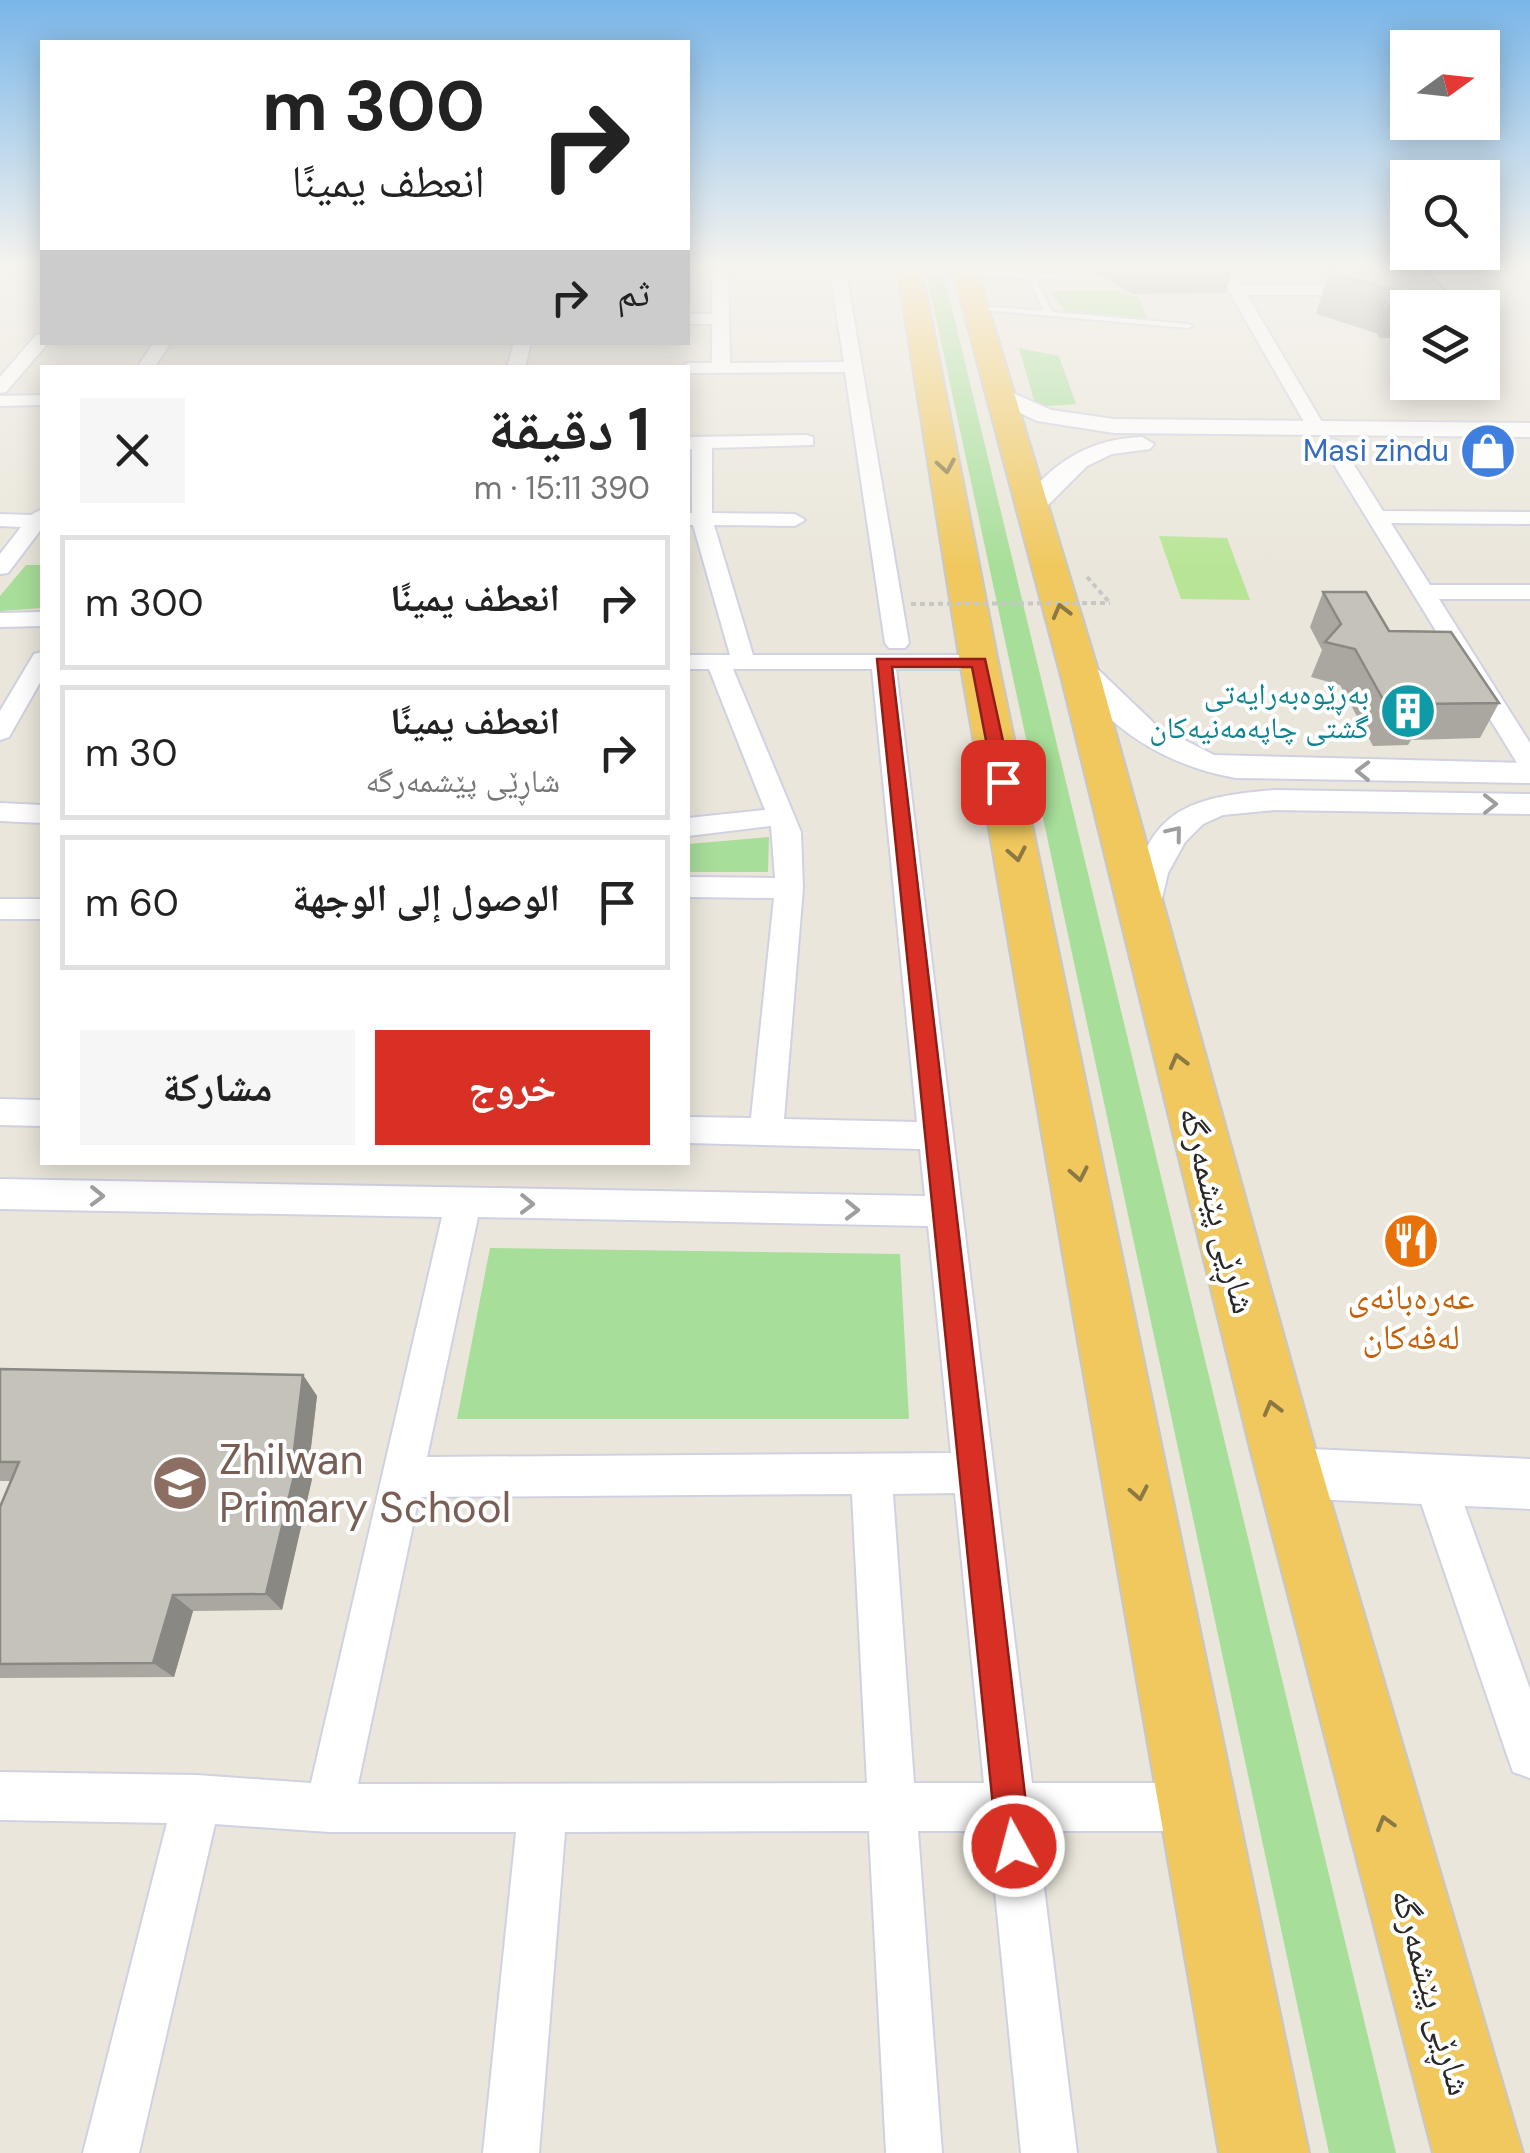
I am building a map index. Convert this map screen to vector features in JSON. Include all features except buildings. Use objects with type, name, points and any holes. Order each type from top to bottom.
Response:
[{"type":"highway","points":[[927,367],[979,662],[1264,2153]]},
{"type":"highway","name":"شاڕێی پێشمەرگە","points":[[992,367],[1075,663],[1289,1473],[1478,2153]]},
{"type":"street","points":[[0,388],[18,367]]},
{"type":"street","points":[[690,368],[791,367]]},
{"type":"street","points":[[854,367],[890,652],[942,1212],[1049,2153]]},
{"type":"street","points":[[1283,367],[1530,763]]},
{"type":"street","points":[[1000,394],[1045,416],[1129,435],[1324,436],[1530,430]]},
{"type":"street","points":[[0,400],[40,400]]},
{"type":"street","points":[[1031,508],[1056,476],[1075,460],[1129,435]]},
{"type":"street","points":[[1324,436],[1530,446]]},
{"type":"street","points":[[766,1132],[788,888],[786,832],[730,660],[695,519],[695,443],[806,441]]},
{"type":"street","points":[[1376,517],[1530,518]]},
{"type":"street","points":[[0,520],[40,519]]},
{"type":"street","points":[[6,562],[40,519]]},
{"type":"street","points":[[695,519],[795,520]]},
{"type":"street","points":[[6,562],[40,557]]},
{"type":"street","points":[[1422,592],[1530,592]]},
{"type":"street","points":[[0,620],[40,619]]},
{"type":"street","points":[[690,662],[890,652],[979,662]]},
{"type":"street","points":[[4,727],[40,663]]},
{"type":"street","points":[[1075,663],[1141,730],[1190,760],[1236,768],[1530,773]]},
{"type":"street","points":[[4,727],[40,721]]},
{"type":"street","points":[[1406,772],[1422,804]]},
{"type":"street","points":[[1141,922],[1151,874],[1164,846],[1178,826],[1199,812],[1253,800],[1530,804]]},
{"type":"street","points":[[0,812],[40,814]]},
{"type":"street","points":[[690,827],[778,816]]},
{"type":"street","points":[[690,886],[788,888]]},
{"type":"street","points":[[0,909],[40,910]]},
{"type":"street","points":[[0,1112],[40,1113]]},
{"type":"street","points":[[690,1130],[934,1136]]},
{"type":"street","points":[[0,1194],[942,1212]]},
{"type":"street","points":[[330,1808],[463,1203]]},
{"type":"street","points":[[871,1472],[914,2153]]},
{"type":"street","points":[[1289,1473],[1530,1484]]},
{"type":"street","points":[[400,1477],[973,1474]]},
{"type":"street","points":[[1435,1482],[1530,1756]]},
{"type":"street","points":[[0,1796],[197,1799],[330,1808],[1197,1806]]},
{"type":"street","points":[[111,2153],[197,1799]]},
{"type":"street","points":[[511,2153],[542,1806]]},
{"type":"path","points":[[911,604],[1110,604],[1091,577]]},
{"type":"green space","points":[[947,367],[966,367],[1396,2153],[1329,2153]]},
{"type":"green space","points":[[1025,367],[1063,367],[1076,404],[1036,407]]},
{"type":"green space","points":[[1159,536],[1227,538],[1250,600],[1181,599]]},
{"type":"green space","points":[[26,565],[40,565],[40,608],[0,611],[0,596]]},
{"type":"green space","points":[[769,837],[768,872],[690,872],[690,844]]},
{"type":"green space","points":[[490,1248],[900,1254],[909,1419],[457,1419]]},
{"type":"place","name":"Masi zindu","points":[[1488,451]]},
{"type":"place","name":"بەڕێوەبەرایەتی گشتی چاپەمەنیەکان","points":[[1408,711]]},
{"type":"place","name":"عەرەبانەی لەفەکان","points":[[1411,1241]]},
{"type":"place","name":"Zhilwan Primary School","points":[[180,1483]]},
{"type":"route","points":[[1003,782],[979,662],[883,662],[1014,1846]]}]
